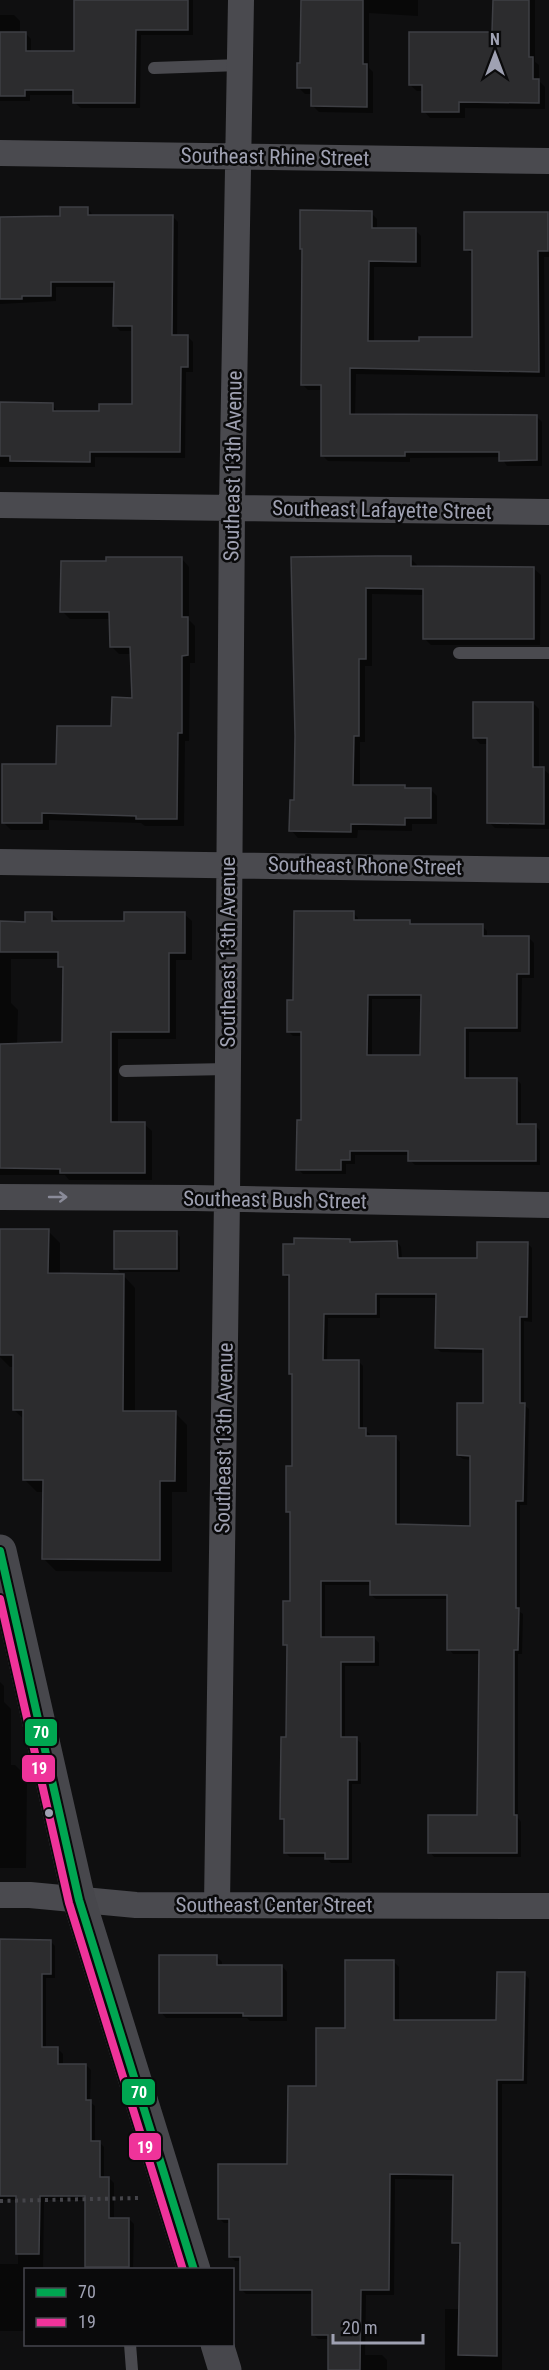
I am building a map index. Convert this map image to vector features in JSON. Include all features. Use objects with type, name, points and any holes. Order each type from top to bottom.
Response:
[{"type":"main road","points":[[0,1551],[79,1900],[193,2268]]},
{"type":"main road","points":[[218,2346],[225,2370]]},
{"type":"street","name":"Southeast 13th Avenue","points":[[217,1905],[227,1199],[232,508],[241,0]]},
{"type":"street","name":"Southeast Rhine Street","points":[[0,153],[549,161]]},
{"type":"street","name":"Southeast Lafayette Street","points":[[0,505],[549,512]]},
{"type":"street","name":"Southeast Rhone Street","points":[[0,862],[549,870]]},
{"type":"street","name":"Southeast Bush Street","points":[[0,1197],[549,1205]]},
{"type":"street","name":"Southeast Center Street","points":[[0,1895],[30,1895],[136,1905],[549,1906]]},
{"type":"lane","points":[[154,68],[240,65]]},
{"type":"lane","points":[[459,653],[549,653]]},
{"type":"lane","points":[[125,1071],[228,1069]]},
{"type":"lane","points":[[130,2346],[132,2370]]},
{"type":"path","points":[[0,2201],[171,2198]]},
{"type":"building","points":[[74,0],[188,0],[188,30],[136,30],[135,103],[73,103],[73,90],[25,90],[25,96],[0,96],[0,32],[26,32],[26,51],[74,51]]},
{"type":"building","points":[[301,0],[363,0],[363,64],[367,64],[367,107],[311,106],[311,88],[297,88],[297,63],[300,63]]},
{"type":"building","points":[[493,0],[529,0],[529,57],[533,57],[533,79],[539,79],[539,103],[459,102],[459,112],[422,112],[422,85],[409,85],[409,32],[492,32]]},
{"type":"building","points":[[60,207],[88,207],[88,215],[173,215],[172,335],[188,335],[188,367],[181,367],[180,452],[90,452],[90,462],[10,461],[10,456],[0,456],[0,402],[53,403],[53,411],[99,411],[99,404],[132,404],[132,326],[113,326],[114,282],[51,282],[51,296],[0,299],[0,217],[60,216]]},
{"type":"building","points":[[300,210],[372,211],[372,228],[416,228],[416,262],[369,261],[368,341],[419,341],[419,337],[472,337],[472,250],[464,250],[464,212],[548,212],[548,251],[538,251],[539,372],[350,368],[350,414],[537,415],[537,460],[499,461],[499,452],[405,452],[405,456],[321,456],[321,385],[301,385]]},
{"type":"building","points":[[411,556],[411,566],[534,567],[534,639],[423,639],[423,589],[366,588],[366,659],[359,659],[359,736],[354,736],[353,785],[405,785],[405,788],[431,788],[431,818],[405,818],[405,825],[351,824],[351,832],[289,831],[290,800],[294,800],[295,736],[291,557]]},
{"type":"building","points":[[106,557],[182,557],[182,617],[188,617],[188,655],[182,656],[182,733],[178,733],[177,819],[136,819],[136,816],[42,813],[42,823],[2,823],[2,764],[56,764],[57,726],[111,726],[112,697],[132,698],[130,647],[110,647],[109,612],[60,612],[61,561],[106,561]]},
{"type":"building","points":[[473,702],[533,702],[533,767],[544,767],[544,824],[487,823],[487,738],[473,738]]},
{"type":"building","points":[[294,911],[354,911],[354,920],[410,920],[410,924],[483,924],[483,936],[529,936],[529,974],[517,974],[517,1028],[465,1028],[465,1078],[517,1078],[517,1124],[536,1124],[536,1161],[408,1161],[408,1151],[350,1151],[350,1160],[341,1160],[341,1170],[296,1170],[297,1120],[301,1120],[301,1032],[287,1032],[287,1000],[293,1000]],"holes":[[[368,995],[421,995],[420,1055],[367,1055]]]},
{"type":"building","points":[[25,912],[52,912],[52,921],[124,921],[124,912],[185,912],[185,953],[169,953],[169,1032],[111,1032],[111,1122],[145,1122],[145,1173],[60,1173],[60,1169],[0,1168],[0,1044],[62,1042],[63,967],[58,967],[58,952],[0,952],[0,921],[25,922]]},
{"type":"building","points":[[0,1229],[49,1229],[48,1273],[124,1274],[123,1411],[176,1411],[175,1481],[160,1481],[160,1560],[42,1559],[43,1480],[23,1480],[23,1410],[13,1410],[13,1355],[0,1355]]},
{"type":"building","points":[[114,1231],[177,1231],[177,1269],[114,1269]]},
{"type":"building","points":[[294,1238],[350,1239],[350,1242],[397,1241],[398,1258],[477,1258],[477,1242],[528,1242],[527,1317],[520,1317],[520,1403],[525,1403],[523,1501],[516,1501],[516,1608],[519,1608],[518,1650],[514,1650],[514,1815],[517,1815],[517,1853],[428,1853],[428,1815],[477,1815],[479,1650],[447,1650],[447,1595],[370,1595],[370,1581],[321,1581],[321,1637],[374,1637],[374,1662],[341,1662],[341,1737],[357,1737],[357,1780],[348,1780],[348,1859],[325,1859],[325,1853],[284,1853],[284,1819],[280,1819],[281,1737],[286,1737],[287,1645],[283,1645],[283,1601],[290,1601],[290,1512],[286,1512],[286,1466],[292,1466],[292,1374],[289,1374],[289,1275],[283,1275],[283,1244],[294,1244]],"holes":[[[376,1294],[436,1294],[435,1348],[483,1349],[483,1403],[457,1403],[457,1455],[470,1456],[470,1526],[396,1524],[396,1436],[366,1436],[366,1428],[359,1428],[359,1360],[323,1360],[324,1314],[376,1314]]]},
{"type":"building","points":[[0,1939],[51,1940],[51,1974],[42,1974],[42,2047],[58,2047],[58,2064],[86,2064],[86,2100],[91,2100],[91,2141],[100,2141],[100,2177],[109,2177],[109,2218],[129,2218],[129,2267],[85,2267],[85,2196],[40,2196],[39,2254],[16,2254],[16,2196],[0,2196]]},
{"type":"building","points":[[159,1955],[217,1955],[217,1965],[282,1965],[282,2016],[243,2016],[243,2013],[159,2013]]},
{"type":"building","points":[[345,1960],[394,1960],[394,2020],[496,2020],[497,1972],[525,1972],[523,2080],[497,2080],[497,2356],[458,2355],[460,2243],[452,2243],[453,2175],[390,2174],[389,2290],[361,2290],[360,2370],[328,2370],[328,2335],[312,2335],[312,2290],[240,2290],[240,2257],[229,2257],[229,2219],[218,2219],[218,2164],[287,2164],[288,2086],[316,2086],[316,2028],[345,2028]]},
{"type":"transit line","name":"70","points":[[0,1551],[79,1900],[193,2268]]},
{"type":"transit line","name":"19","points":[[0,1599],[69,1903],[182,2268]]}]
